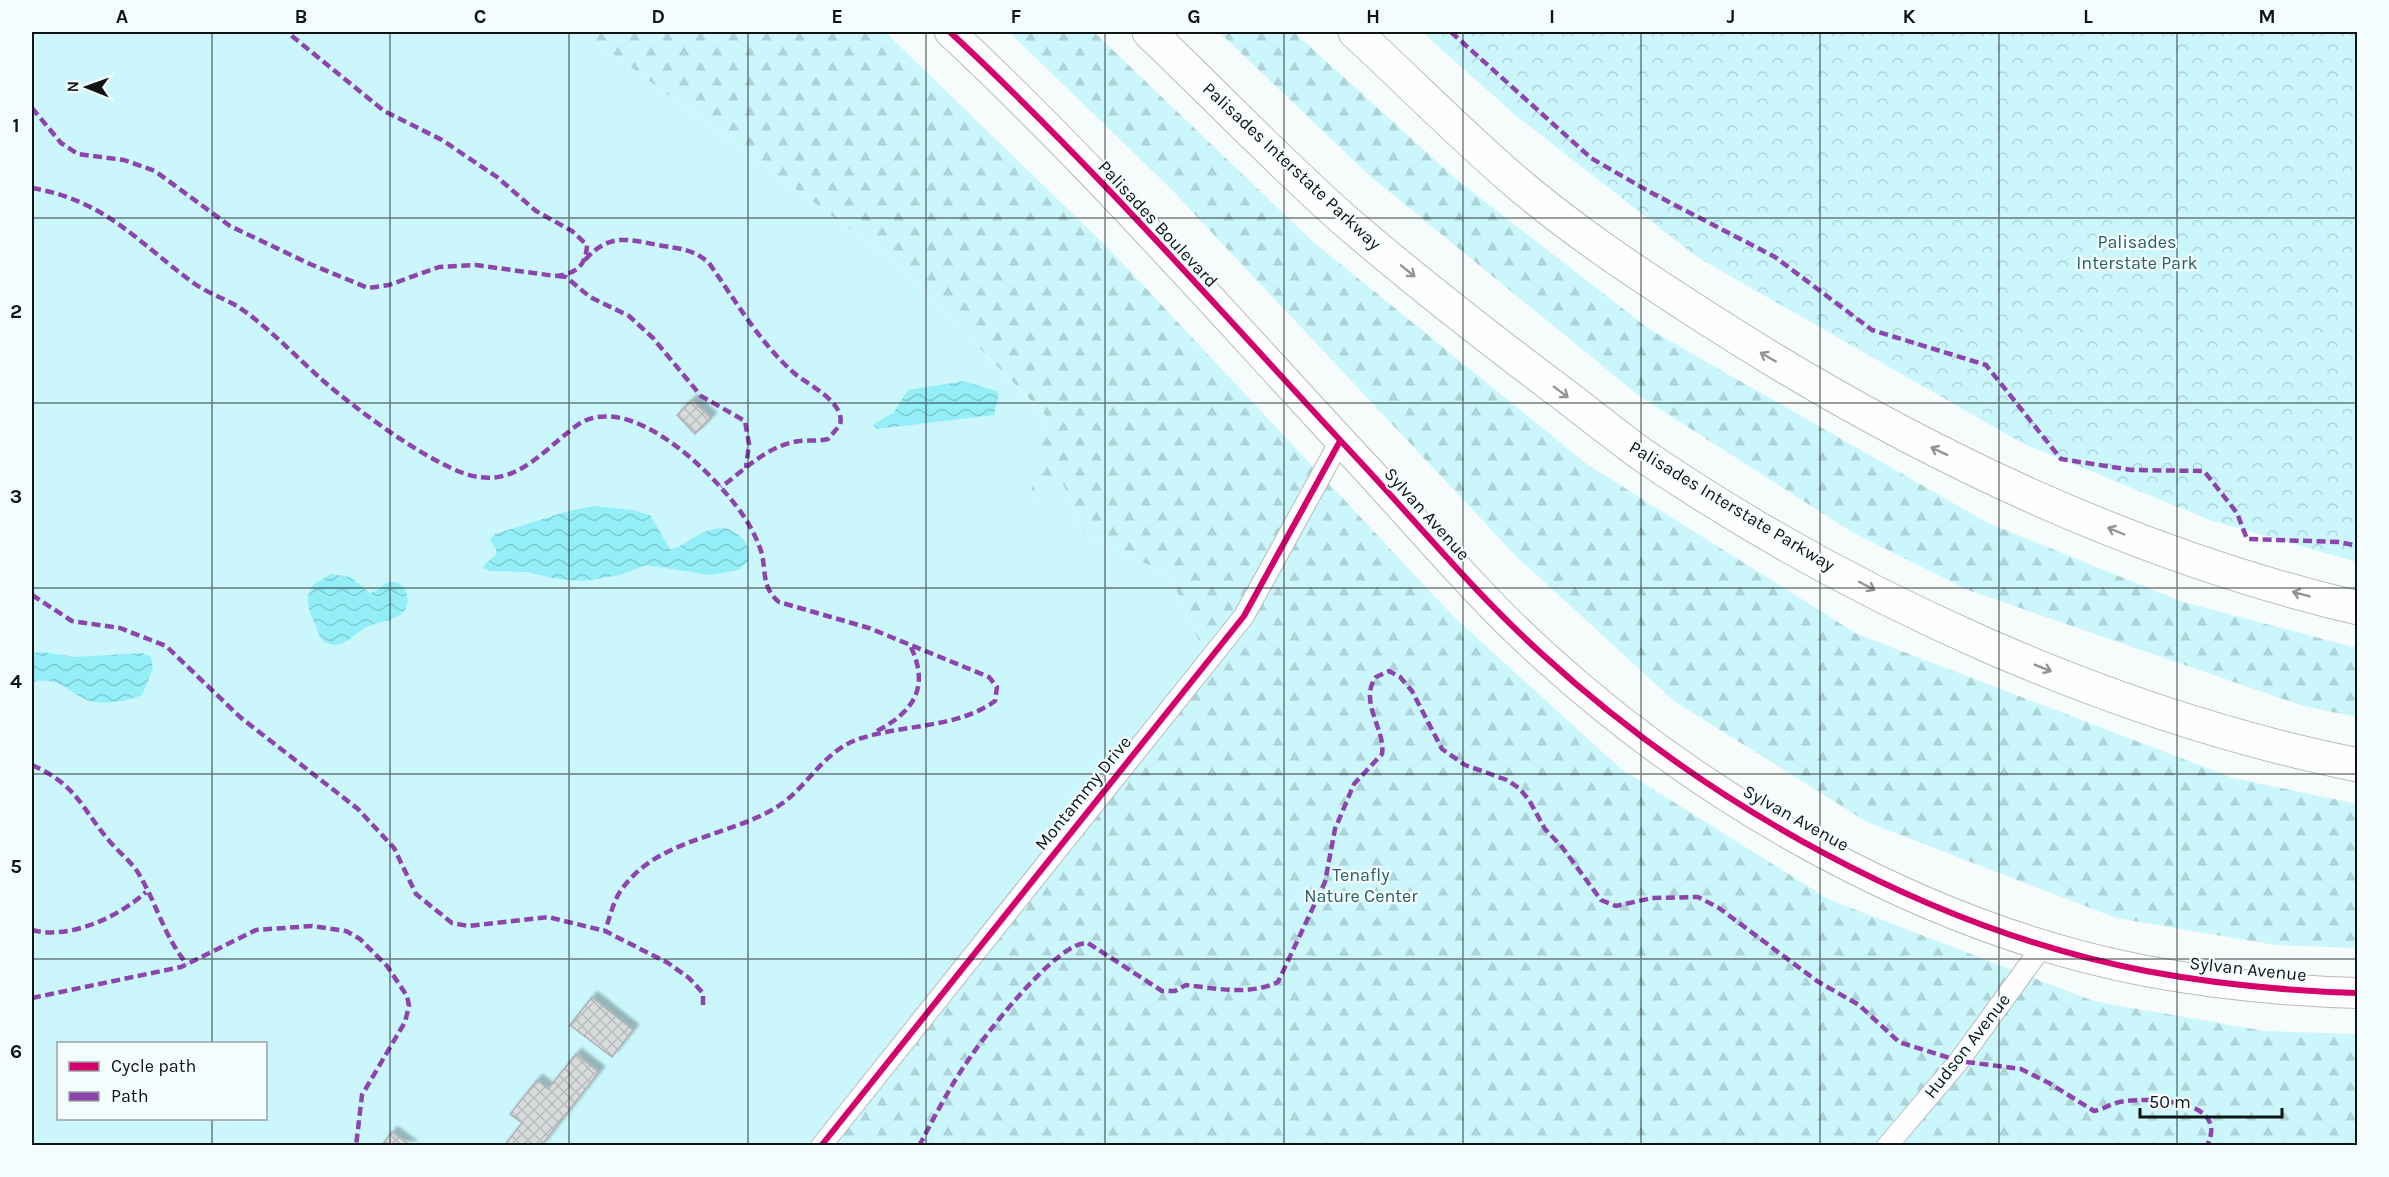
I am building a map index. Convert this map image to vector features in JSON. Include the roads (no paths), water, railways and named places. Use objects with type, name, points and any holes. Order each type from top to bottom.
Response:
[{"type":"highway","name":"Palisades Interstate Parkway","points":[[1149,32],[1340,216],[1485,335],[1647,457],[1791,546],[1949,629],[2128,702],[2283,750],[2358,765]]},
{"type":"highway","points":[[1355,32],[1511,178],[1636,272],[1754,348],[1883,424],[2023,490],[2157,548],[2298,594],[2358,608]]},
{"type":"main road","name":"Palisades Boulevard","points":[[950,32],[1032,111],[1340,441]]},
{"type":"main road","name":"Sylvan Avenue","points":[[1340,441],[1526,639],[1604,707],[1674,760],[1770,823],[1848,865],[1941,907],[2044,944],[2130,968],[2196,979],[2274,988],[2358,993]]},
{"type":"street","name":"Montammy Drive","points":[[821,1146],[1244,616],[1340,441]]},
{"type":"street","name":"Hudson Avenue","points":[[1887,1146],[1959,1061],[2044,944]]},
{"type":"water","points":[[964,381],[999,394],[994,415],[877,429],[873,425],[894,412],[908,390]]},
{"type":"water","points":[[594,506],[632,510],[650,515],[670,549],[707,531],[726,528],[736,533],[747,545],[748,562],[738,570],[710,575],[646,565],[620,575],[584,581],[557,579],[527,572],[489,571],[483,568],[496,555],[496,549],[490,540],[495,534],[565,512]]},
{"type":"water","points":[[331,574],[350,577],[370,593],[388,583],[397,583],[406,593],[408,604],[400,615],[365,628],[344,643],[334,645],[326,643],[319,635],[309,608],[308,598],[314,584]]},
{"type":"water","points":[[42,652],[75,657],[143,653],[151,657],[153,669],[142,695],[115,702],[99,703],[87,700],[50,681],[32,682],[32,653]]},
{"type":"park label","name":"Palisades Interstate Park","points":[[2137,252]]},
{"type":"park label","name":"Tenafly Nature Center","points":[[1361,885]]}]
